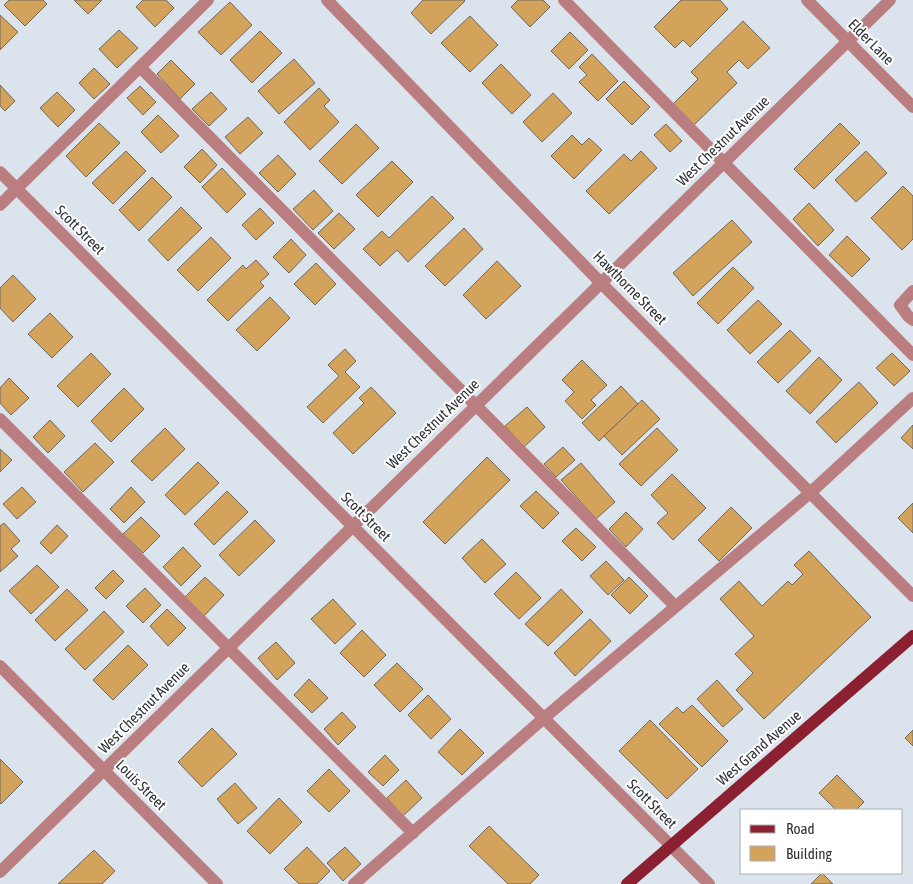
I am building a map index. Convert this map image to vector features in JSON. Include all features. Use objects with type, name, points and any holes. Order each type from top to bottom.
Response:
[{"type":"main road","name":"West Grand Avenue","points":[[627,884],[913,636]]},
{"type":"street","points":[[0,205],[208,0]]},
{"type":"street","name":"Hawthorne Street","points":[[327,0],[601,283],[913,596]]},
{"type":"street","points":[[564,0],[913,355]]},
{"type":"street","name":"Elder Lane","points":[[807,0],[913,107]]},
{"type":"street","name":"West Chestnut Avenue","points":[[0,872],[890,0]]},
{"type":"street","points":[[140,67],[675,606]]},
{"type":"street","name":"Scott Street","points":[[0,172],[709,884]]},
{"type":"street","points":[[913,291],[900,305],[913,320]]},
{"type":"street","points":[[354,884],[544,718],[810,493],[913,398]]},
{"type":"street","points":[[0,419],[413,833]]},
{"type":"street","name":"Louis Street","points":[[0,666],[217,884]]},
{"type":"building","points":[[9,0],[43,0],[47,4],[25,26],[4,5]]},
{"type":"building","points":[[74,0],[102,0],[88,14]]},
{"type":"building","points":[[143,0],[166,0],[174,8],[155,27],[136,7]]},
{"type":"building","points":[[423,0],[465,1],[431,34],[411,13]]},
{"type":"building","points":[[518,0],[543,0],[550,7],[530,27],[511,7]]},
{"type":"building","points":[[681,0],[720,0],[728,9],[690,47],[683,40],[675,48],[654,27]]},
{"type":"building","points":[[230,2],[252,25],[221,55],[198,32]]},
{"type":"building","points":[[0,15],[18,32],[0,50]]},
{"type":"building","points":[[470,16],[498,45],[470,72],[441,43]]},
{"type":"building","points":[[743,21],[770,48],[748,69],[739,60],[727,72],[737,83],[694,125],[673,104],[698,79],[691,72]]},
{"type":"building","points":[[119,30],[138,48],[117,68],[99,49]]},
{"type":"building","points":[[260,31],[282,53],[252,83],[230,60]]},
{"type":"building","points":[[570,32],[588,50],[569,69],[551,51]]},
{"type":"building","points":[[592,54],[618,81],[598,101],[579,82],[587,75],[579,67]]},
{"type":"building","points":[[294,59],[315,83],[279,114],[258,91]]},
{"type":"building","points":[[171,60],[195,84],[180,99],[157,74]]},
{"type":"building","points":[[501,64],[531,95],[512,114],[482,83]]},
{"type":"building","points":[[94,68],[110,84],[94,99],[79,83]]},
{"type":"building","points":[[624,81],[650,107],[632,125],[606,99]]},
{"type":"building","points":[[0,85],[15,101],[5,111],[0,106]]},
{"type":"building","points":[[140,86],[156,102],[143,115],[127,98]]},
{"type":"building","points":[[319,88],[330,100],[324,106],[339,122],[310,150],[284,122]]},
{"type":"building","points":[[57,92],[75,110],[58,127],[40,108]]},
{"type":"building","points":[[211,92],[227,109],[209,126],[192,109]]},
{"type":"building","points":[[553,93],[572,113],[542,142],[523,122]]},
{"type":"building","points":[[158,115],[179,136],[161,153],[141,132]]},
{"type":"building","points":[[248,117],[263,133],[240,154],[225,137]]},
{"type":"building","points":[[99,123],[120,143],[86,177],[66,156]]},
{"type":"building","points":[[840,123],[860,143],[814,189],[794,169]]},
{"type":"building","points":[[356,124],[379,148],[342,184],[319,161]]},
{"type":"building","points":[[666,124],[682,141],[670,152],[654,135]]},
{"type":"building","points":[[572,135],[582,145],[589,138],[602,150],[574,179],[551,156]]},
{"type":"building","points":[[202,149],[217,165],[200,183],[184,167]]},
{"type":"building","points":[[126,151],[146,171],[113,204],[92,183]]},
{"type":"building","points":[[641,151],[657,168],[609,214],[586,191],[624,154],[631,161]]},
{"type":"building","points":[[866,151],[887,173],[856,202],[835,180]]},
{"type":"building","points":[[278,155],[296,174],[278,192],[259,173]]},
{"type":"building","points":[[392,161],[413,182],[378,217],[356,195]]},
{"type":"building","points":[[222,168],[246,194],[227,213],[202,187]]},
{"type":"building","points":[[152,177],[172,197],[139,231],[119,210]]},
{"type":"building","points":[[903,186],[913,196],[913,239],[902,250],[871,218]]},
{"type":"building","points":[[314,190],[333,211],[313,230],[293,209]]},
{"type":"building","points":[[432,196],[454,218],[408,262],[397,250],[380,266],[363,249],[382,231],[389,238]]},
{"type":"building","points":[[809,203],[834,230],[818,246],[793,219]]},
{"type":"building","points":[[181,207],[202,228],[168,261],[148,240]]},
{"type":"building","points":[[260,208],[274,223],[256,240],[242,225]]},
{"type":"building","points":[[339,213],[355,229],[334,249],[318,233]]},
{"type":"building","points":[[732,220],[752,242],[693,296],[673,273]]},
{"type":"building","points":[[464,228],[483,249],[445,286],[425,266]]},
{"type":"building","points":[[847,236],[870,259],[852,277],[829,255]]},
{"type":"building","points":[[211,237],[231,258],[198,291],[177,270]]},
{"type":"building","points":[[291,239],[306,255],[289,273],[273,257]]},
{"type":"building","points":[[256,260],[269,274],[260,282],[264,286],[228,321],[207,300],[243,265],[246,269]]},
{"type":"building","points":[[497,261],[521,286],[486,319],[463,295]]},
{"type":"building","points":[[316,263],[336,284],[315,305],[294,284]]},
{"type":"building","points":[[733,267],[754,288],[718,324],[697,303]]},
{"type":"building","points":[[13,275],[36,299],[13,322],[0,308],[0,288]]},
{"type":"building","points":[[270,297],[290,318],[257,351],[236,330]]},
{"type":"building","points":[[758,300],[782,324],[750,354],[727,330]]},
{"type":"building","points":[[50,313],[73,337],[52,358],[28,334]]},
{"type":"building","points":[[790,330],[811,351],[778,383],[757,362]]},
{"type":"building","points":[[345,349],[356,361],[345,372],[360,387],[323,423],[307,407],[339,376],[328,365]]},
{"type":"building","points":[[91,353],[111,374],[78,407],[57,386]]},
{"type":"building","points":[[892,353],[910,371],[894,386],[876,368]]},
{"type":"building","points":[[819,357],[842,380],[810,414],[786,391]]},
{"type":"building","points":[[582,360],[607,385],[591,400],[596,405],[582,419],[565,401],[574,392],[562,380]]},
{"type":"building","points":[[9,378],[29,398],[11,415],[0,403],[0,388]]},
{"type":"building","points":[[859,382],[878,403],[836,443],[816,422]]},
{"type":"building","points":[[621,386],[638,404],[599,441],[582,423]]},
{"type":"building","points":[[371,387],[396,413],[353,454],[333,433],[364,403],[359,398]]},
{"type":"building","points":[[124,388],[144,409],[111,442],[91,421]]},
{"type":"building","points":[[642,400],[660,419],[622,455],[604,436]]},
{"type":"building","points":[[527,407],[545,427],[524,447],[505,426]]},
{"type":"building","points":[[50,420],[65,436],[48,453],[33,437]]},
{"type":"building","points":[[913,425],[913,449],[901,438]]},
{"type":"building","points":[[165,428],[185,449],[152,481],[131,461]]},
{"type":"building","points":[[657,428],[678,450],[641,486],[619,464]]},
{"type":"building","points":[[95,443],[114,462],[83,492],[64,472]]},
{"type":"building","points":[[563,447],[575,460],[556,477],[544,464]]},
{"type":"building","points":[[0,449],[12,460],[0,472]]},
{"type":"building","points":[[487,457],[510,480],[445,544],[423,522]]},
{"type":"building","points":[[198,462],[219,483],[185,515],[165,495]]},
{"type":"building","points":[[581,463],[615,502],[596,519],[561,480]]},
{"type":"building","points":[[672,474],[706,508],[673,540],[657,523],[668,513],[651,495]]},
{"type":"building","points":[[22,487],[36,502],[17,519],[3,504]]},
{"type":"building","points":[[131,487],[145,502],[124,523],[110,509]]},
{"type":"building","points":[[227,491],[248,512],[214,545],[194,524]]},
{"type":"building","points":[[536,491],[559,513],[543,529],[520,506]]},
{"type":"building","points":[[913,503],[913,533],[898,518]]},
{"type":"building","points":[[731,507],[752,528],[719,561],[698,540]]},
{"type":"building","points":[[626,512],[643,529],[626,547],[609,529]]},
{"type":"building","points":[[141,517],[160,536],[143,553],[123,534]]},
{"type":"building","points":[[255,520],[275,541],[239,576],[219,555]]},
{"type":"building","points":[[4,523],[20,541],[11,549],[18,556],[0,572],[0,526]]},
{"type":"building","points":[[57,525],[68,536],[51,554],[40,543]]},
{"type":"building","points":[[576,528],[596,547],[582,561],[562,541]]},
{"type":"building","points":[[482,539],[506,564],[485,583],[462,558]]},
{"type":"building","points":[[183,547],[201,566],[181,586],[163,567]]},
{"type":"building","points":[[809,551],[871,617],[764,719],[736,690],[753,673],[735,654],[754,636],[720,599],[739,581],[762,606],[788,581],[792,585],[803,574],[794,565]]},
{"type":"building","points":[[606,561],[624,580],[608,595],[590,576]]},
{"type":"building","points":[[37,565],[59,587],[31,614],[9,591]]},
{"type":"building","points":[[113,570],[124,581],[106,599],[95,588]]},
{"type":"building","points":[[516,572],[541,598],[519,619],[494,594]]},
{"type":"building","points":[[205,577],[224,595],[204,616],[185,597]]},
{"type":"building","points":[[629,577],[648,596],[630,614],[611,595]]},
{"type":"building","points":[[145,588],[161,605],[143,623],[126,606]]},
{"type":"building","points":[[67,589],[88,610],[55,641],[35,620]]},
{"type":"building","points":[[561,589],[583,612],[548,646],[525,624]]},
{"type":"building","points":[[333,599],[356,624],[335,644],[311,619]]},
{"type":"building","points":[[167,609],[186,628],[168,646],[150,626]]},
{"type":"building","points":[[104,611],[124,632],[85,670],[65,649]]},
{"type":"building","points":[[590,619],[611,641],[575,676],[554,653]]},
{"type":"building","points":[[362,630],[386,655],[364,677],[340,653]]},
{"type":"building","points":[[276,642],[295,663],[277,680],[258,658]]},
{"type":"building","points":[[128,645],[148,665],[113,700],[93,680]]},
{"type":"building","points":[[397,663],[423,689],[400,712],[374,685]]},
{"type":"building","points":[[309,679],[328,698],[312,713],[294,695]]},
{"type":"building","points":[[717,680],[743,709],[723,727],[697,699]]},
{"type":"building","points":[[428,695],[451,719],[431,739],[408,715]]},
{"type":"building","points":[[692,705],[728,741],[702,767],[659,724],[677,707],[683,713]]},
{"type":"building","points":[[342,712],[356,727],[338,745],[324,729]]},
{"type":"building","points":[[650,720],[698,769],[667,799],[619,751]]},
{"type":"building","points":[[212,728],[237,754],[202,787],[178,762]]},
{"type":"building","points":[[460,729],[484,753],[462,775],[438,752]]},
{"type":"building","points":[[913,730],[913,746],[905,738]]},
{"type":"building","points":[[385,755],[399,770],[383,786],[368,772]]},
{"type":"building","points":[[0,759],[23,782],[1,804],[0,803]]},
{"type":"building","points":[[329,769],[350,791],[329,812],[307,791]]},
{"type":"building","points":[[837,775],[864,802],[857,809],[835,809],[819,793]]},
{"type":"building","points":[[406,780],[422,798],[403,816],[387,798]]},
{"type":"building","points":[[235,783],[257,808],[238,824],[217,799]]},
{"type":"building","points":[[279,798],[302,822],[270,854],[247,831]]},
{"type":"building","points":[[489,826],[539,875],[530,884],[508,884],[469,846]]},
{"type":"building","points":[[307,847],[330,871],[317,884],[299,884],[284,869]]},
{"type":"building","points":[[345,847],[361,864],[343,881],[327,863]]},
{"type":"building","points":[[94,850],[115,871],[102,884],[58,884]]},
{"type":"building","points":[[823,874],[833,884],[811,884]]}]
